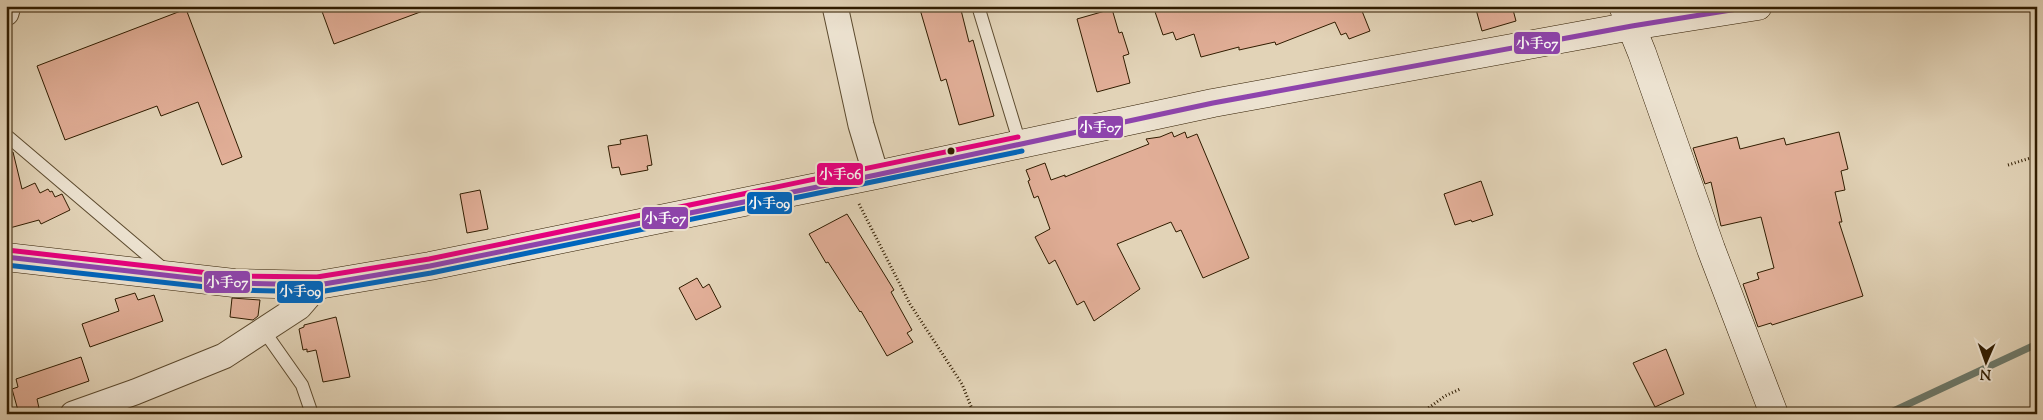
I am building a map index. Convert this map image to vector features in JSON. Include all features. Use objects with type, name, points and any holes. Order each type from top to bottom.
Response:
[{"type":"main road","points":[[6,257],[234,283],[318,285],[430,266],[847,181],[1628,16],[1758,6]]},
{"type":"main road","points":[[1628,16],[1711,249],[1774,414]]},
{"type":"street","points":[[6,13],[8,6]]},
{"type":"street","points":[[835,6],[861,125],[876,175]]},
{"type":"street","points":[[73,414],[135,392],[224,356],[299,308],[318,285]]},
{"type":"lane","points":[[978,6],[1020,144]]},
{"type":"lane","points":[[6,136],[172,276]]},
{"type":"lane","points":[[264,331],[302,385],[312,414]]},
{"type":"path","points":[[2008,165],[2037,156]]},
{"type":"path","points":[[847,181],[910,304],[962,384],[974,414]]},
{"type":"path","points":[[1420,414],[1445,396],[1460,389]]},
{"type":"building","points":[[320,6],[431,6],[431,8],[334,44]]},
{"type":"building","points":[[919,6],[960,6],[969,42],[973,40],[994,116],[959,125],[946,79],[941,81]]},
{"type":"building","points":[[1153,6],[1371,6],[1372,8],[1362,11],[1370,31],[1349,39],[1346,33],[1341,35],[1335,22],[1276,45],[1275,42],[1239,50],[1239,47],[1201,57],[1194,34],[1176,40],[1173,32],[1163,35]]},
{"type":"building","points":[[1475,6],[1512,6],[1516,21],[1482,31]]},
{"type":"building","points":[[186,9],[242,157],[222,165],[198,102],[161,116],[157,106],[65,140],[37,66]]},
{"type":"building","points":[[1112,9],[1119,33],[1122,32],[1129,54],[1123,56],[1130,83],[1097,92],[1077,19]]},
{"type":"building","points":[[1172,132],[1174,137],[1185,132],[1187,138],[1197,134],[1249,258],[1203,278],[1181,230],[1176,232],[1171,222],[1117,244],[1140,289],[1094,321],[1084,301],[1077,305],[1055,260],[1049,264],[1035,237],[1050,229],[1038,196],[1034,198],[1026,170],[1045,163],[1051,180],[1065,175],[1065,177],[1149,144],[1146,139],[1160,137]]},
{"type":"building","points":[[1839,132],[1848,169],[1841,171],[1845,190],[1835,192],[1842,222],[1839,222],[1863,296],[1772,325],[1771,323],[1758,327],[1743,284],[1759,279],[1757,273],[1774,268],[1761,217],[1721,226],[1711,182],[1705,184],[1693,148],[1737,137],[1740,149],[1784,138],[1786,145]]},
{"type":"building","points":[[647,135],[652,165],[647,166],[648,170],[621,175],[619,167],[612,168],[608,146],[621,144],[620,140]]},
{"type":"building","points":[[6,152],[13,152],[22,189],[35,183],[40,193],[48,189],[50,192],[52,191],[55,197],[62,194],[70,210],[41,224],[39,220],[6,229]]},
{"type":"building","points":[[1481,181],[1493,215],[1455,225],[1444,194]]},
{"type":"building","points":[[480,190],[488,229],[467,233],[460,194]]},
{"type":"building","points":[[847,214],[894,290],[891,292],[912,330],[907,333],[913,342],[887,356],[861,311],[828,262],[826,263],[809,234]]},
{"type":"building","points":[[697,278],[703,288],[709,284],[721,307],[696,320],[679,288]]},
{"type":"building","points":[[135,293],[138,300],[154,295],[163,321],[90,347],[82,324],[119,311],[115,299]]},
{"type":"building","points":[[232,298],[260,300],[258,316],[253,320],[230,317]]},
{"type":"building","points":[[336,317],[350,377],[323,382],[316,350],[307,352],[307,349],[303,350],[299,329],[304,327],[304,325]]},
{"type":"building","points":[[1666,349],[1684,394],[1655,407],[1633,363]]},
{"type":"building","points":[[81,357],[89,381],[37,399],[39,408],[19,414],[12,389],[18,387],[16,379]]},
{"type":"waterway","points":[[1887,414],[2037,344]]},
{"type":"transit line","name":"小手07","points":[[6,257],[234,283],[318,285],[430,266],[876,175],[1213,103],[1632,26],[1756,6]]},
{"type":"transit line","name":"小手06","points":[[7,250],[235,276],[317,277],[429,259],[1018,137]]},
{"type":"transit line","name":"小手09","points":[[6,265],[233,290],[319,292],[431,273],[1022,151]]}]
